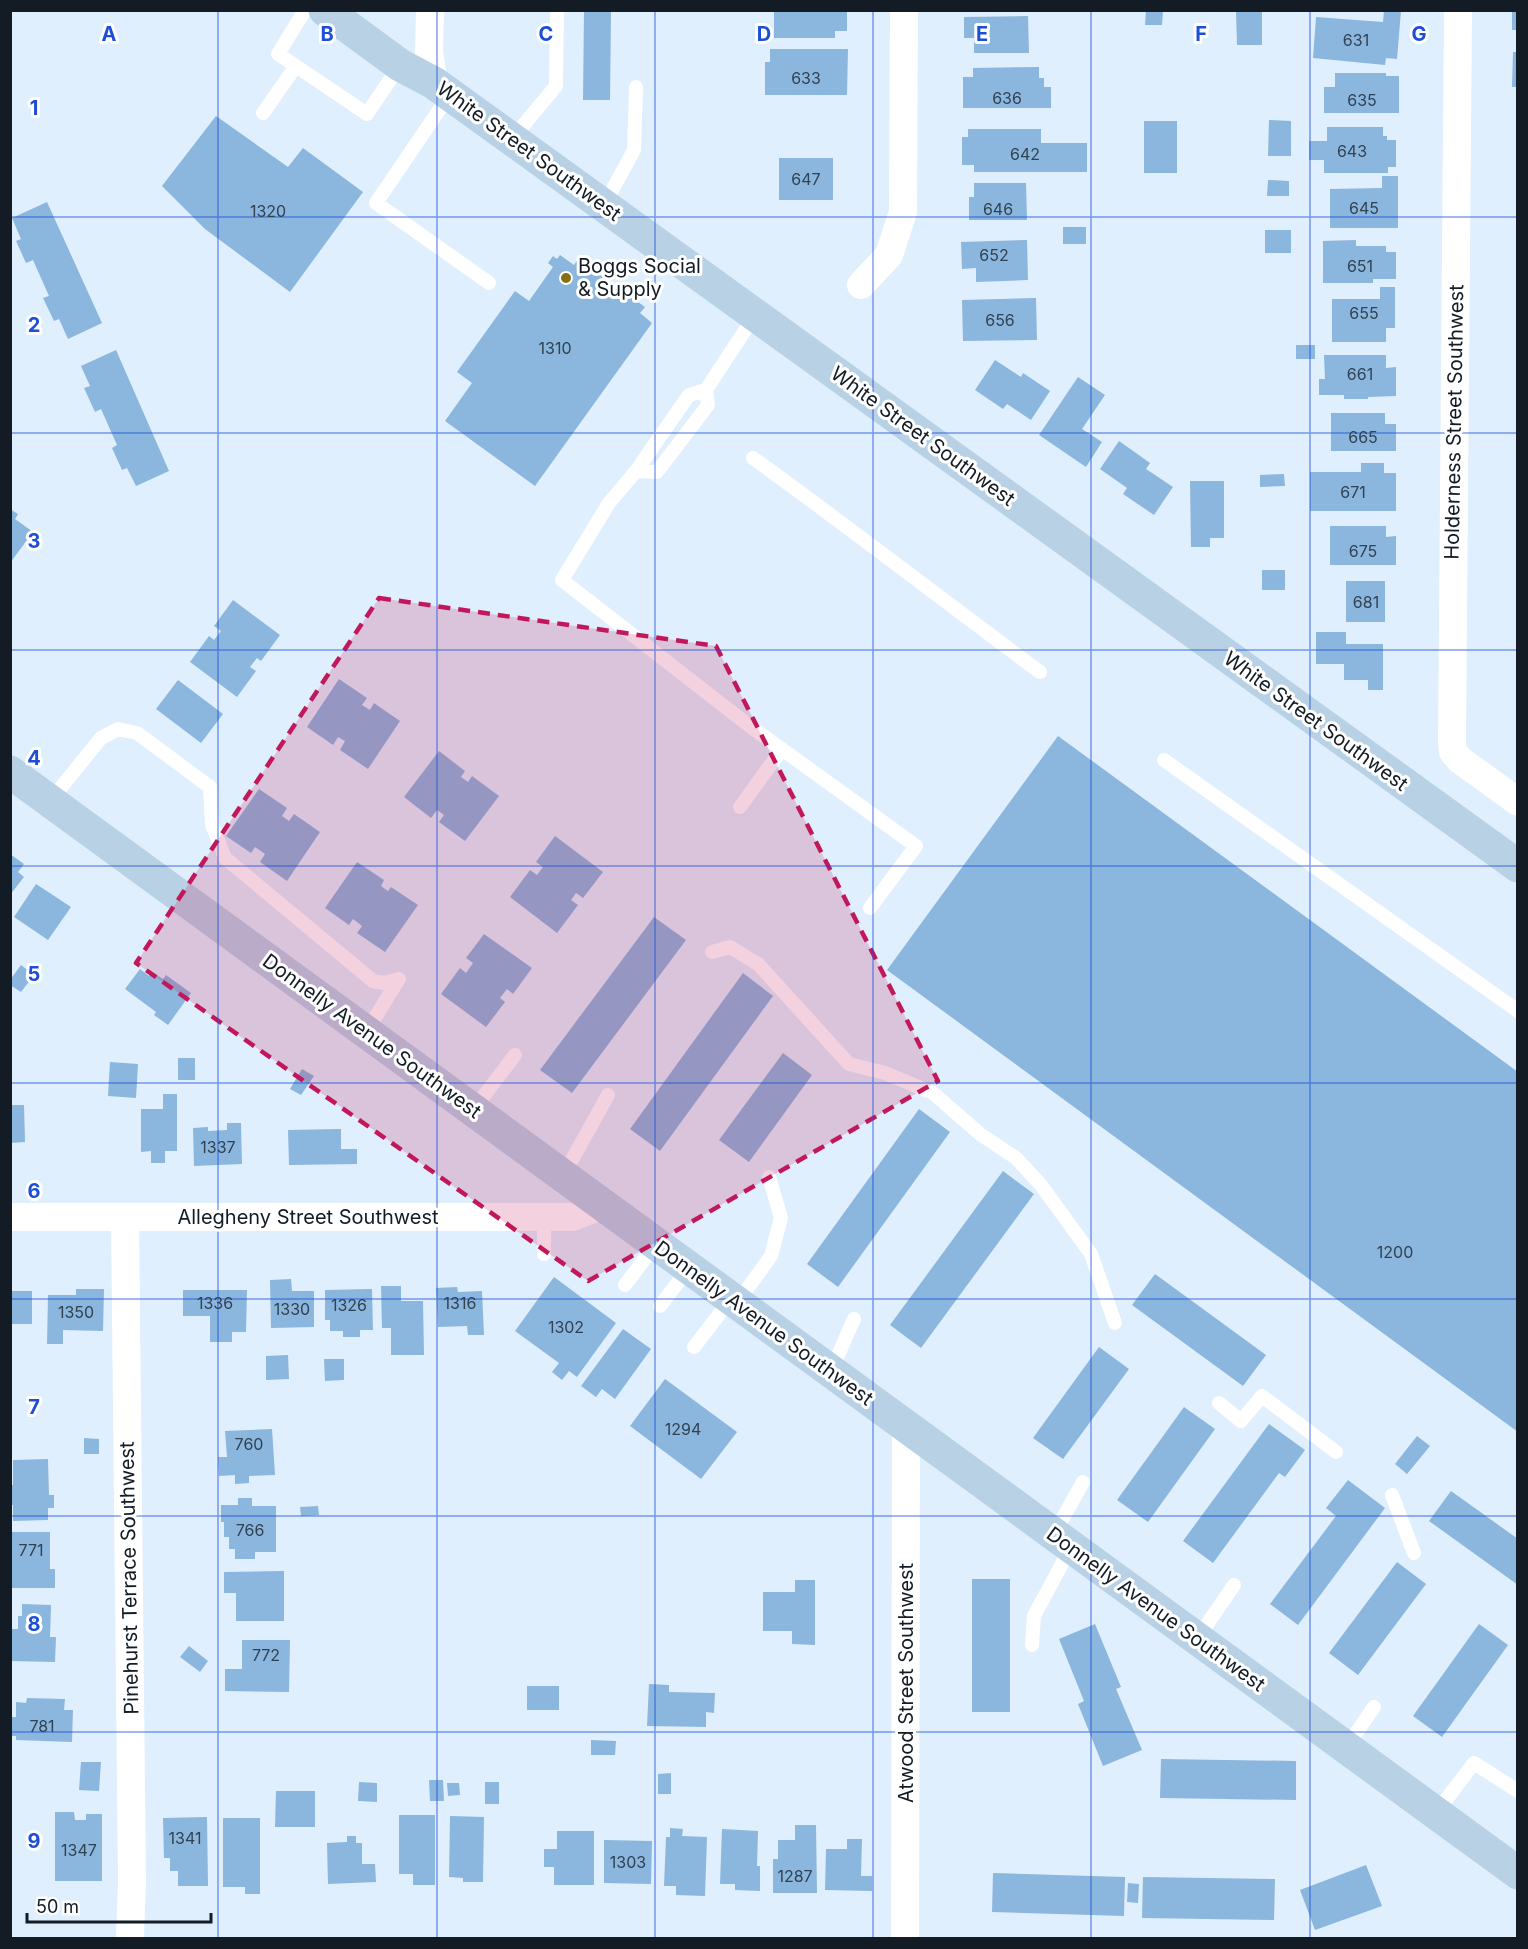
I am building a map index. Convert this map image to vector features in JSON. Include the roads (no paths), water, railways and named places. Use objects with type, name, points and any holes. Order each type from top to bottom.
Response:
[{"type":"street","name":"White Street Southwest","points":[[325,10],[400,65],[442,88],[1518,866]]},
{"type":"street","points":[[430,10],[429,52],[442,88]]},
{"type":"street","points":[[861,285],[889,255],[903,212],[904,10]]},
{"type":"street","name":"Holderness Street Southwest","points":[[1458,10],[1452,741],[1453,752],[1460,760],[1518,802]]},
{"type":"street","name":"Donnelly Avenue Southwest","points":[[10,772],[1518,1873]]},
{"type":"street","name":"Allegheny Street Southwest","points":[[10,1217],[573,1217],[603,1205]]},
{"type":"street","name":"Pinehurst Terrace Southwest","points":[[125,1217],[132,1881],[130,1938]]},
{"type":"street","name":"Atwood Street Southwest","points":[[905,1938],[906,1427]]},
{"type":"lane","points":[[305,10],[278,54],[367,114],[400,65]]},
{"type":"lane","points":[[512,139],[556,86],[557,10]]},
{"type":"lane","points":[[263,113],[296,66]]},
{"type":"lane","points":[[604,205],[634,150],[636,87]]},
{"type":"lane","points":[[442,88],[376,203],[489,283]]},
{"type":"lane","points":[[755,315],[706,390],[689,395],[636,471],[609,503],[562,580],[782,749],[916,846],[870,908]]},
{"type":"lane","points":[[636,471],[657,472],[708,405],[706,390]]},
{"type":"lane","points":[[753,458],[871,543],[924,586],[1040,672]]},
{"type":"lane","points":[[51,801],[101,738],[118,729],[137,733],[210,787],[212,825],[225,858],[373,981],[384,983],[399,978],[366,1032]]},
{"type":"lane","points":[[740,807],[782,749]]},
{"type":"lane","points":[[1164,760],[1518,1011]]},
{"type":"lane","points":[[712,952],[730,947],[758,964],[849,1064],[885,1073],[933,1093],[980,1134],[1016,1158],[1041,1185],[1091,1254],[1115,1323]]},
{"type":"lane","points":[[473,1110],[515,1054]]},
{"type":"lane","points":[[563,1176],[608,1095]]},
{"type":"lane","points":[[694,1347],[771,1256],[781,1218],[769,1177]]},
{"type":"lane","points":[[544,1216],[544,1254]]},
{"type":"lane","points":[[626,1285],[656,1244]]},
{"type":"lane","points":[[660,1306],[689,1268]]},
{"type":"lane","points":[[831,1371],[854,1319]]},
{"type":"lane","points":[[1219,1403],[1241,1420],[1262,1396],[1336,1452]]},
{"type":"lane","points":[[1032,1645],[1034,1616],[1083,1482]]},
{"type":"lane","points":[[1392,1495],[1414,1553]]},
{"type":"lane","points":[[1197,1639],[1234,1585]]},
{"type":"lane","points":[[1346,1748],[1374,1707]]},
{"type":"lane","points":[[1435,1813],[1474,1763],[1518,1791]]},
{"type":"place","name":"Boggs Social & Supply","points":[[566,278]]}]
